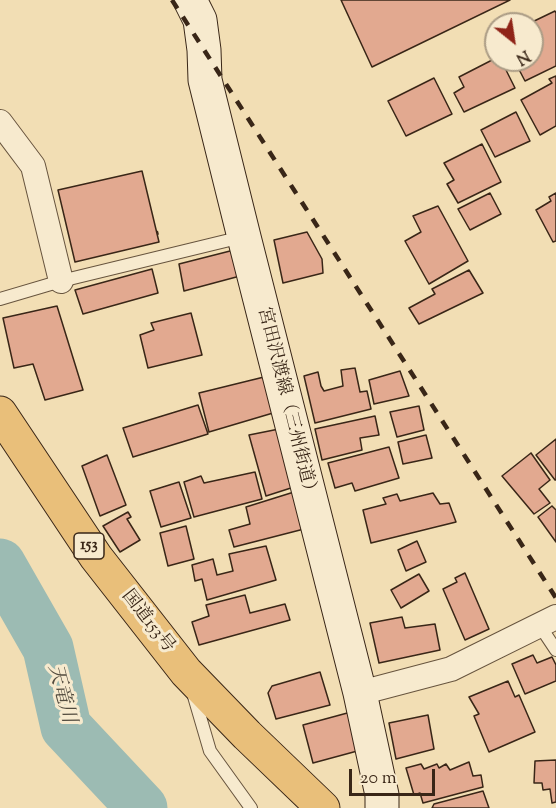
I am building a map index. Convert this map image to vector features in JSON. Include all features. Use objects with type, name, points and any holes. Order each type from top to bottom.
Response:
[{"type":"highway","name":"国道153号","points":[[0,413],[96,556],[186,672],[323,808]]},
{"type":"main road","name":"宮田沢渡線（三州街道）","points":[[203,18],[206,80],[360,693],[382,795],[382,808]]},
{"type":"street","points":[[0,122],[33,166],[61,281]]},
{"type":"street","points":[[360,693],[451,669],[548,621]]},
{"type":"lane","points":[[0,299],[61,281],[244,237]]},
{"type":"lane","points":[[548,621],[556,650]]},
{"type":"lane","points":[[186,672],[210,751],[251,808]]},
{"type":"building","points":[[341,0],[510,0],[484,12],[372,67]]},
{"type":"building","points":[[555,11],[556,13],[556,66],[544,72],[544,16]]},
{"type":"building","points":[[484,64],[484,72],[507,72],[515,88],[464,112],[454,93],[464,87],[459,77]]},
{"type":"building","points":[[520,72],[544,72],[525,81]]},
{"type":"building","points":[[556,76],[556,126],[540,135],[521,100],[552,83],[549,79]]},
{"type":"building","points":[[434,78],[452,114],[406,136],[388,101]]},
{"type":"building","points":[[516,112],[530,141],[495,157],[481,130]]},
{"type":"building","points":[[482,144],[501,182],[458,203],[447,184],[454,180],[444,163]]},
{"type":"building","points":[[142,171],[159,242],[75,262],[58,190]]},
{"type":"building","points":[[490,193],[501,214],[470,230],[458,209]]},
{"type":"building","points":[[556,193],[556,241],[553,242],[536,210],[551,201],[549,197]]},
{"type":"building","points":[[438,206],[468,261],[429,284],[405,241],[421,232],[413,216]]},
{"type":"building","points":[[307,232],[322,259],[323,273],[283,283],[274,240]]},
{"type":"building","points":[[234,250],[240,276],[184,291],[179,264]]},
{"type":"building","points":[[152,269],[158,293],[83,314],[75,290]]},
{"type":"building","points":[[469,270],[483,293],[419,324],[409,308],[435,294],[432,289]]},
{"type":"building","points":[[57,306],[83,390],[45,400],[33,364],[14,368],[3,318]]},
{"type":"building","points":[[191,313],[202,355],[148,368],[140,335],[154,330],[151,323]]},
{"type":"building","points":[[355,368],[360,392],[367,391],[371,409],[315,423],[304,376],[318,372],[324,391],[343,386],[341,370]]},
{"type":"building","points":[[400,371],[409,396],[374,404],[369,380]]},
{"type":"building","points":[[264,377],[273,413],[209,432],[199,393]]},
{"type":"building","points":[[198,405],[208,434],[133,457],[123,428]]},
{"type":"building","points":[[419,406],[424,430],[397,437],[390,412]]},
{"type":"building","points":[[375,416],[379,435],[360,438],[362,450],[322,460],[315,429]]},
{"type":"building","points":[[279,429],[294,487],[266,496],[249,435]]},
{"type":"building","points":[[426,435],[432,458],[403,464],[398,442]]},
{"type":"building","points":[[556,439],[556,480],[555,480],[536,455]]},
{"type":"building","points":[[389,447],[399,478],[355,491],[352,483],[335,488],[328,463]]},
{"type":"building","points":[[531,453],[550,480],[539,489],[550,503],[534,514],[502,476]]},
{"type":"building","points":[[107,455],[126,505],[100,516],[82,466]]},
{"type":"building","points":[[255,472],[262,499],[194,517],[184,482],[201,476],[204,483]]},
{"type":"building","points":[[179,482],[191,518],[161,527],[150,491]]},
{"type":"building","points":[[294,492],[304,529],[234,547],[229,530],[250,524],[246,507]]},
{"type":"building","points":[[433,493],[440,504],[449,503],[456,522],[371,543],[363,510],[386,504],[383,498],[397,494],[400,501]]},
{"type":"building","points":[[552,506],[556,510],[556,542],[538,517]]},
{"type":"building","points":[[128,512],[131,517],[127,519],[140,540],[120,552],[103,526]]},
{"type":"building","points":[[186,526],[194,559],[168,566],[160,533]]},
{"type":"building","points":[[417,541],[426,562],[406,571],[398,550]]},
{"type":"building","points":[[266,546],[276,580],[207,600],[202,579],[195,581],[192,565],[213,559],[217,575],[233,571],[229,554]]},
{"type":"building","points":[[465,573],[489,629],[465,640],[443,589],[457,582],[455,578]]},
{"type":"building","points":[[419,574],[429,591],[401,608],[391,590]]},
{"type":"building","points":[[245,595],[250,613],[285,604],[290,620],[199,645],[192,622],[209,616],[206,605]]},
{"type":"building","points":[[402,617],[405,628],[435,624],[440,650],[379,663],[370,623]]},
{"type":"building","points":[[533,655],[537,663],[552,657],[556,665],[556,681],[525,694],[512,664]]},
{"type":"building","points":[[320,672],[330,705],[276,719],[268,693],[272,686]]},
{"type":"building","points":[[508,681],[515,697],[519,695],[535,732],[489,752],[474,716],[479,714],[469,697]]},
{"type":"building","points":[[351,712],[361,750],[313,763],[303,725]]},
{"type":"building","points":[[428,715],[434,749],[396,759],[389,723]]},
{"type":"building","points":[[556,760],[556,802],[552,803],[550,789],[543,790],[542,783],[534,783],[535,761]]},
{"type":"building","points":[[469,762],[473,776],[481,775],[483,787],[423,803],[420,793],[414,795],[406,768],[421,764],[424,769],[437,764],[439,768],[446,764],[450,770]]},
{"type":"building","points":[[483,791],[489,808],[432,808],[434,804]]},
{"type":"waterway","name":"天竜川","points":[[0,564],[48,648],[66,727],[142,808]]},
{"type":"railway","points":[[172,0],[556,598]]}]
